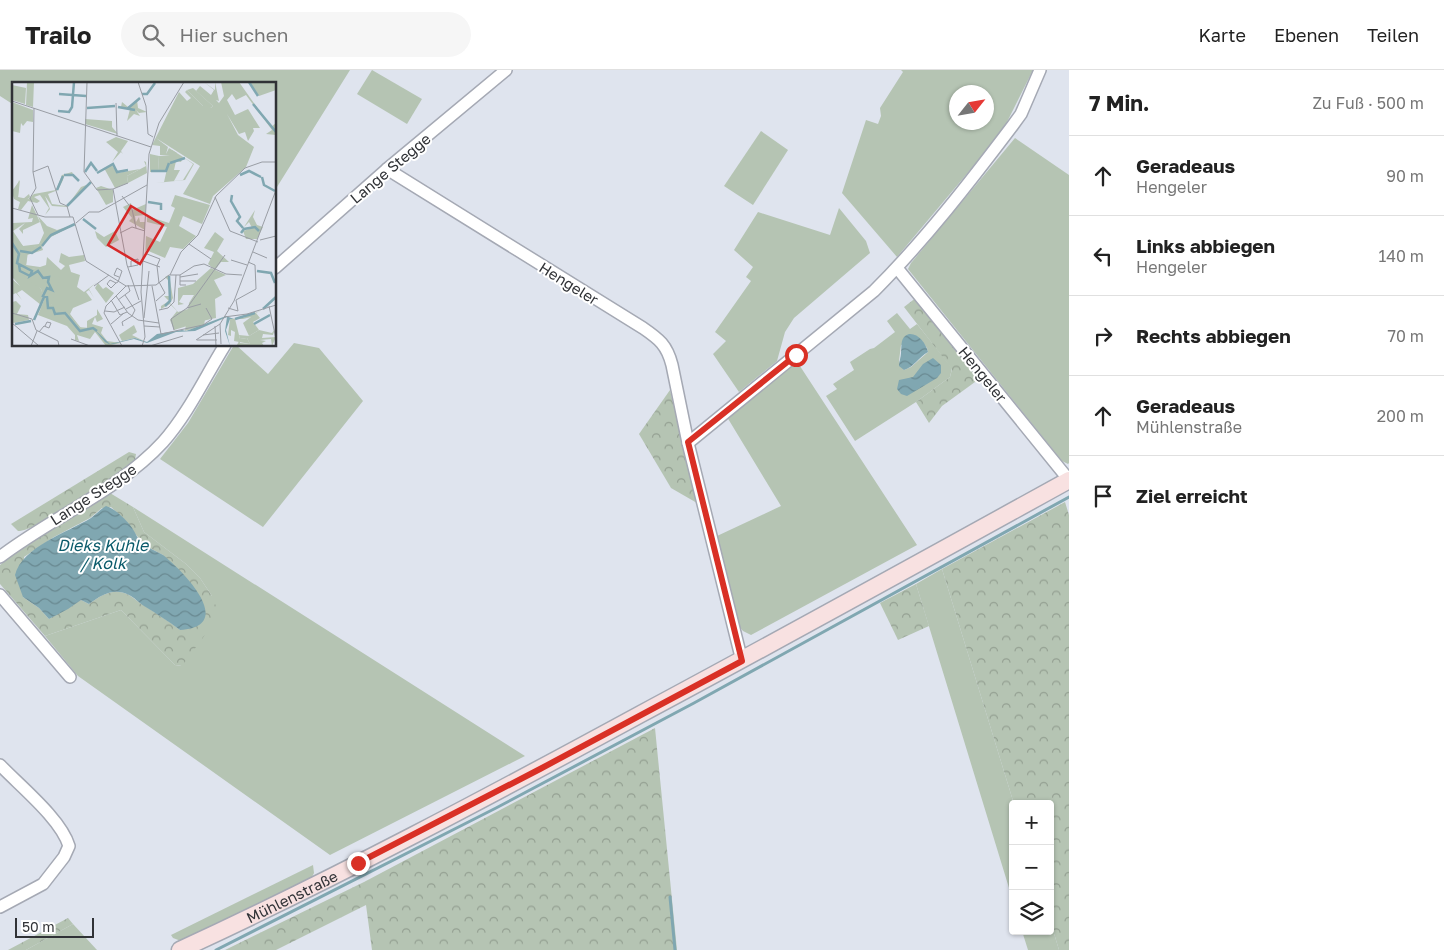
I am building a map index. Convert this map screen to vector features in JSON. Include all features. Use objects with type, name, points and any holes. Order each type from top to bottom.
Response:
[{"type":"main road","name":"Mühlenstraße","points":[[180,950],[375,854],[540,769],[742,661],[1069,480]]},
{"type":"street","name":"Lange Stegge","points":[[276,267],[387,169],[506,70]]},
{"type":"street","points":[[688,442],[874,291],[897,268],[922,240],[1013,125],[1023,109],[1040,70]]},
{"type":"street","name":"Hengeler","points":[[387,169],[656,337],[664,345],[669,354],[688,442],[742,661]]},
{"type":"street","name":"Hengeler","points":[[897,268],[1069,480]]},
{"type":"street","name":"Lange Stegge","points":[[0,557],[17,543],[123,478],[143,461],[178,422],[224,346]]},
{"type":"street","points":[[0,595],[70,678]]},
{"type":"street","points":[[0,765],[53,819],[66,835],[69,846],[64,857],[43,884],[0,906]]},
{"type":"green space","points":[[0,70],[350,70],[277,187],[276,82],[12,82],[12,104],[0,96]]},
{"type":"green space","points":[[372,70],[422,99],[407,124],[357,94]]},
{"type":"green space","points":[[901,70],[1033,70],[1002,132],[897,257],[842,193],[866,120],[878,124],[881,116],[880,108],[903,72]]},
{"type":"green space","points":[[761,131],[788,150],[753,205],[724,186]]},
{"type":"green space","points":[[1015,138],[1069,175],[1068,464],[1062,461],[908,269]]},
{"type":"green space","points":[[839,208],[866,241],[870,253],[794,318],[785,332],[777,361],[739,392],[713,354],[726,341],[715,332],[751,281],[746,277],[753,267],[734,250],[758,212],[830,235]]},
{"type":"green space","points":[[917,297],[983,381],[981,383],[975,382],[942,406],[929,423],[916,402],[950,377],[952,369],[904,307]]},
{"type":"green space","points":[[897,313],[910,329],[917,324],[952,368],[950,377],[916,402],[855,441],[826,396],[837,389],[833,384],[854,370],[850,362],[874,348],[895,332],[887,321]],"holes":[[[922,341],[928,352],[911,367],[904,370],[899,361],[901,345]]]},
{"type":"green space","points":[[294,343],[319,348],[363,401],[263,527],[160,459],[188,423],[233,346],[237,346],[268,374]]},
{"type":"green space","points":[[796,360],[917,545],[751,635],[743,631],[738,625],[717,536],[781,506],[727,417]]},
{"type":"green space","points":[[670,390],[697,503],[671,488],[639,434]]},
{"type":"green space","points":[[129,452],[136,454],[135,460],[127,467],[55,515],[27,529],[18,531],[11,524]]},
{"type":"green space","points":[[110,493],[133,507],[144,532],[186,564],[200,578],[212,596],[217,609],[216,620],[182,666],[175,665],[121,610],[45,636],[0,584],[0,565],[25,544]],"holes":[[[111,507],[124,519],[144,545],[163,555],[180,630],[131,596],[123,593],[108,593],[89,604],[81,600],[49,619],[39,608],[23,597],[24,557],[54,537],[90,518],[102,508]]]},
{"type":"green space","points":[[1065,502],[1069,515],[1069,950],[1059,950],[1054,933],[1054,800],[1013,800],[942,569]]},
{"type":"green space","points":[[133,507],[525,756],[330,855],[78,676],[45,636],[121,610],[175,665],[181,666],[212,596],[200,578],[186,564],[144,532]]},
{"type":"green space","points":[[942,569],[1013,800],[1009,800],[1009,888],[916,584]]},
{"type":"green space","points":[[916,584],[929,626],[898,640],[880,603]]},
{"type":"green space","points":[[655,728],[677,950],[372,950],[366,905],[276,950],[225,950],[364,882]]},
{"type":"green space","points":[[313,865],[314,873],[312,877],[181,941],[173,938],[171,935]]},
{"type":"green space","points":[[68,918],[73,924],[26,950],[8,950]]},
{"type":"green space","points":[[73,924],[97,950],[26,950]]},
{"type":"green space","points":[[1054,933],[1059,950],[1028,950],[1023,935],[1054,935]]},
{"type":"water","points":[[909,334],[921,339],[928,352],[911,367],[904,370],[899,366],[902,344],[904,337]]},
{"type":"water","points":[[933,358],[941,365],[941,373],[937,378],[907,396],[901,394],[897,389],[899,380],[913,377],[923,364]]},
{"type":"water","name":"Dieks Kuhle / Kolk","points":[[106,506],[122,516],[132,527],[140,541],[172,562],[192,584],[205,608],[204,619],[197,626],[180,630],[131,596],[118,592],[103,595],[89,604],[81,600],[49,619],[39,608],[23,597],[15,575],[19,565],[27,556],[47,541],[91,518]]},
{"type":"waterway","points":[[216,950],[496,808],[694,703],[1069,497]]},
{"type":"waterway","points":[[670,897],[675,950]]},
{"type":"route","points":[[358,863],[540,769],[742,661],[688,442],[796,355]]}]
